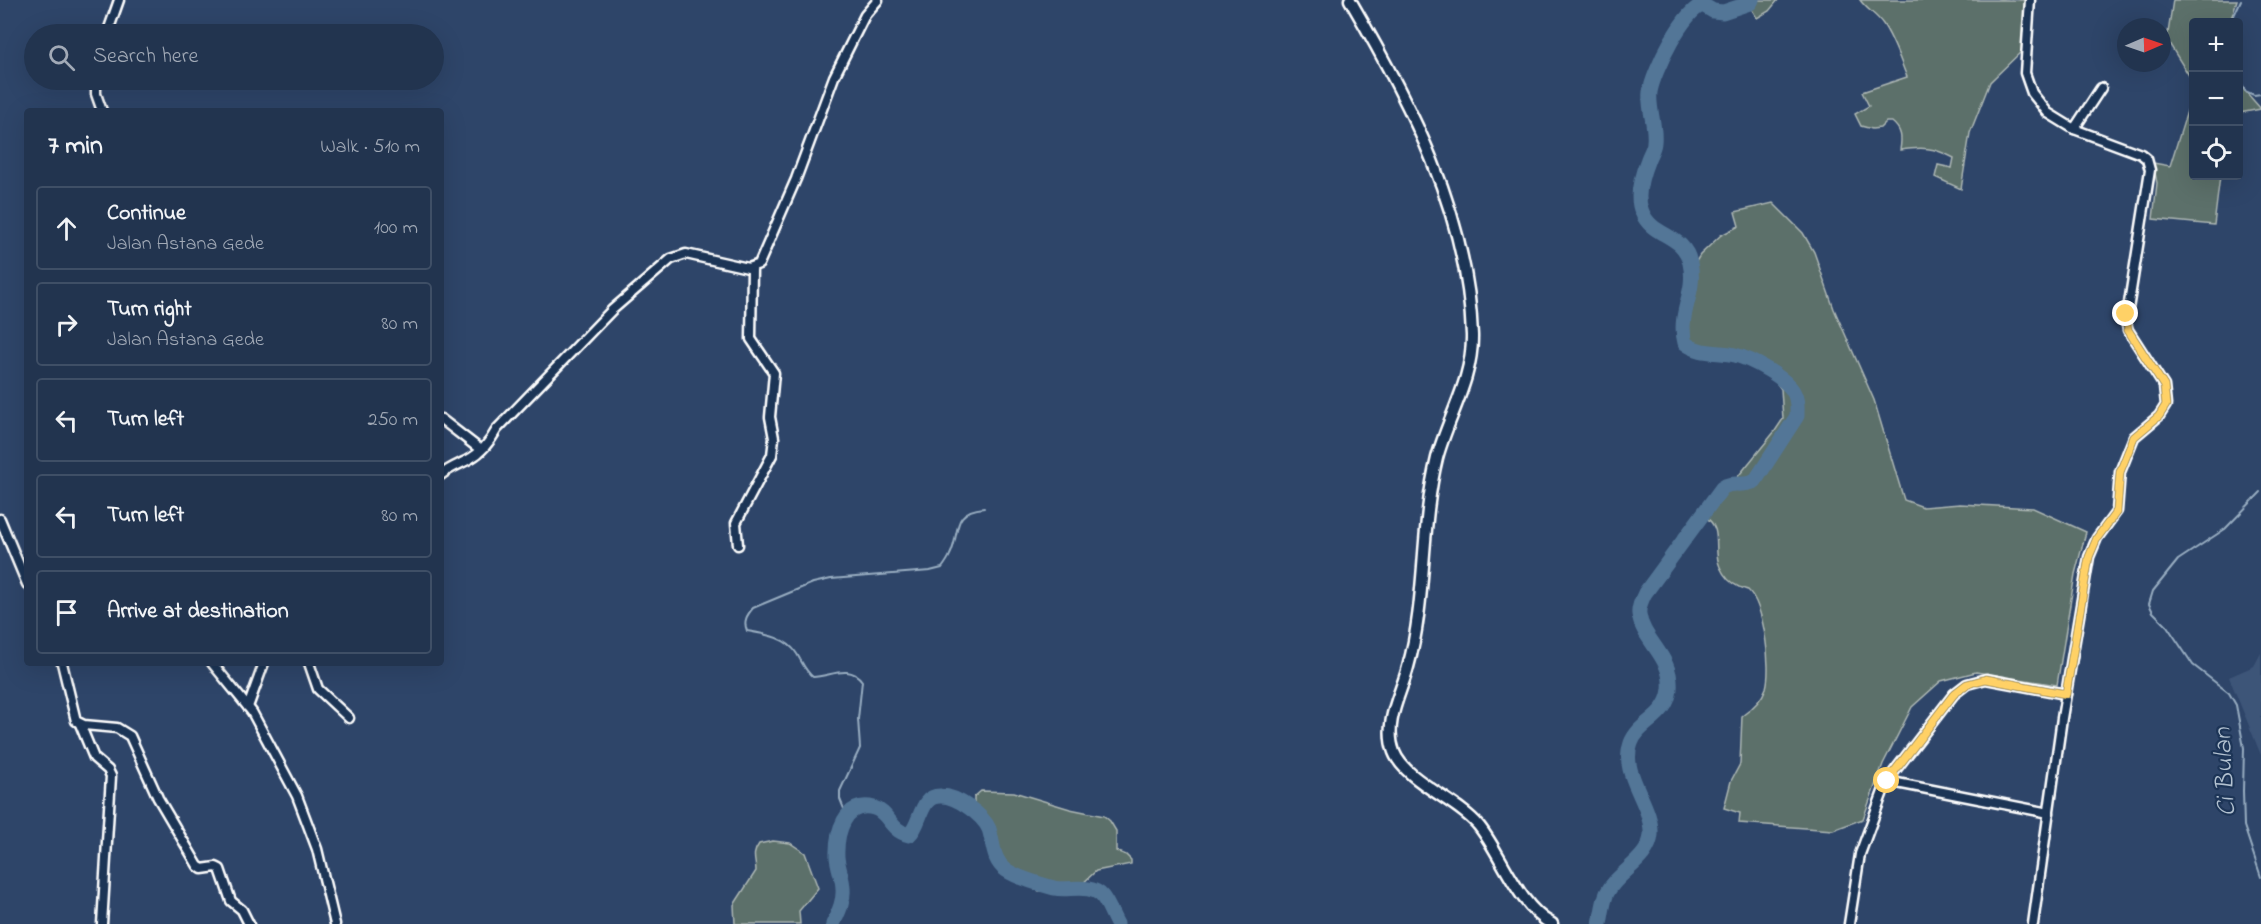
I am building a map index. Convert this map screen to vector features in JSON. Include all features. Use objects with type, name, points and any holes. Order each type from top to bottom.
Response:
[{"type":"street","points":[[111,24],[119,0]]},
{"type":"street","points":[[444,473],[471,459],[481,450],[497,429],[612,310],[671,259],[678,255],[695,255],[752,268],[759,264],[796,179],[834,77],[865,15],[878,0]]},
{"type":"street","points":[[1350,0],[1405,101],[1438,173],[1463,262],[1472,339],[1462,393],[1438,458],[1430,500],[1414,642],[1392,719],[1394,752],[1408,769],[1478,825],[1532,908],[1552,924]]},
{"type":"street","points":[[2030,0],[2025,78],[2032,93],[2048,112],[2074,129],[2140,154],[2149,165],[2126,322],[2128,330],[2162,381],[2167,398],[2166,405],[2159,416],[2134,437],[2120,472],[2117,511],[2097,538],[2089,557],[2066,694],[2033,924]]},
{"type":"street","points":[[2074,129],[2101,88]]},
{"type":"street","points":[[96,90],[101,108]]},
{"type":"street","points":[[738,545],[736,523],[772,455],[774,443],[770,421],[774,373],[754,345],[751,336],[752,268]]},
{"type":"street","points":[[444,421],[481,450]]},
{"type":"street","points":[[0,519],[24,577]]},
{"type":"street","points":[[63,666],[75,717],[94,758],[108,770],[111,776],[102,924]]},
{"type":"street","points":[[214,666],[260,725],[297,796],[317,849],[335,924]]},
{"type":"street","points":[[248,707],[263,666]]},
{"type":"street","points":[[310,666],[318,689],[349,718]]},
{"type":"street","points":[[1849,924],[1860,854],[1887,781],[1954,694],[1967,684],[1986,679],[2066,694]]},
{"type":"street","points":[[80,724],[111,726],[123,730],[130,736],[158,798],[198,866],[202,869],[216,867],[220,869],[230,899],[242,910],[249,924]]},
{"type":"street","points":[[1887,781],[2049,813]]},
{"type":"shaded area","points":[[2261,653],[2261,755],[2229,677],[2254,666]]},
{"type":"green space","points":[[1746,0],[1778,0],[1769,11],[1757,18]]},
{"type":"green space","points":[[1860,0],[2032,0],[2023,50],[1990,82],[1970,133],[1961,189],[1935,177],[1938,165],[1952,168],[1954,158],[1928,149],[1900,150],[1901,134],[1892,122],[1886,122],[1880,128],[1872,129],[1861,126],[1855,114],[1869,106],[1862,92],[1907,77],[1887,30]]},
{"type":"green space","points":[[2173,0],[2237,0],[2231,18],[2189,18],[2189,76],[2171,46],[2170,18]]},
{"type":"green space","points":[[2243,89],[2261,109],[2243,112]]},
{"type":"green space","points":[[2189,105],[2189,180],[2220,180],[2214,225],[2153,219],[2157,183],[2153,163],[2170,166]]},
{"type":"green space","points":[[1773,203],[1803,233],[1814,252],[1834,309],[1874,400],[1904,500],[1923,507],[1960,504],[2033,508],[2086,532],[2075,574],[2057,685],[1976,672],[1941,681],[1912,707],[1883,764],[1863,819],[1833,830],[1739,823],[1740,813],[1724,808],[1731,781],[1740,764],[1742,716],[1762,696],[1768,679],[1768,666],[1762,622],[1754,597],[1748,590],[1733,583],[1723,573],[1718,561],[1716,533],[1711,522],[1705,517],[1783,419],[1781,389],[1761,362],[1734,349],[1702,351],[1682,336],[1680,308],[1694,265],[1700,255],[1721,235],[1739,226],[1735,212]]},
{"type":"green space","points":[[981,791],[1014,792],[1070,809],[1104,816],[1116,831],[1116,851],[1126,855],[1131,860],[1131,864],[1096,871],[1082,884],[1059,891],[1039,891],[1022,882],[1016,872],[1006,867],[996,847],[991,824],[974,806],[974,797]]},
{"type":"green space","points":[[773,841],[790,843],[805,853],[818,888],[799,911],[800,924],[735,924],[734,905],[756,871],[757,848],[759,844]]},
{"type":"waterway","points":[[1600,924],[1607,893],[1639,859],[1649,844],[1650,823],[1629,766],[1628,755],[1631,743],[1640,729],[1664,707],[1670,689],[1667,667],[1641,624],[1639,611],[1642,600],[1722,488],[1755,481],[1797,416],[1797,401],[1794,393],[1776,375],[1742,357],[1703,351],[1685,343],[1683,322],[1691,284],[1687,253],[1675,241],[1653,227],[1642,212],[1639,200],[1642,178],[1654,144],[1650,92],[1670,42],[1695,9],[1703,5],[1713,11],[1723,12],[1750,3],[1752,0]]},
{"type":"waterway","name":"Ci Bulan","points":[[2233,18],[2241,0]]},
{"type":"waterway","name":"Ci Bulan","points":[[2243,86],[2245,91],[2254,95],[2261,94]]},
{"type":"waterway","name":"Ci Bulan","points":[[2261,492],[2225,529],[2178,560],[2153,591],[2149,604],[2193,665],[2229,693],[2236,705],[2244,748],[2244,826],[2261,877]]},
{"type":"waterway","points":[[846,814],[840,799],[840,791],[860,748],[858,719],[862,681],[852,673],[846,672],[813,677],[793,648],[775,637],[747,631],[745,624],[747,616],[753,608],[813,583],[831,579],[930,571],[942,568],[953,547],[961,518],[973,510],[984,508]]},
{"type":"waterway","points":[[833,924],[843,898],[837,857],[838,839],[840,829],[849,814],[855,809],[874,808],[883,813],[902,833],[909,835],[929,800],[941,796],[962,803],[981,818],[989,829],[996,857],[1006,870],[1035,883],[1054,888],[1086,889],[1097,892],[1106,902],[1117,924]]},
{"type":"route","points":[[1887,781],[1954,694],[1967,684],[1986,679],[2066,694],[2086,567],[2092,547],[2117,511],[2120,472],[2134,437],[2159,416],[2166,405],[2164,386],[2128,330],[2126,314]]}]
